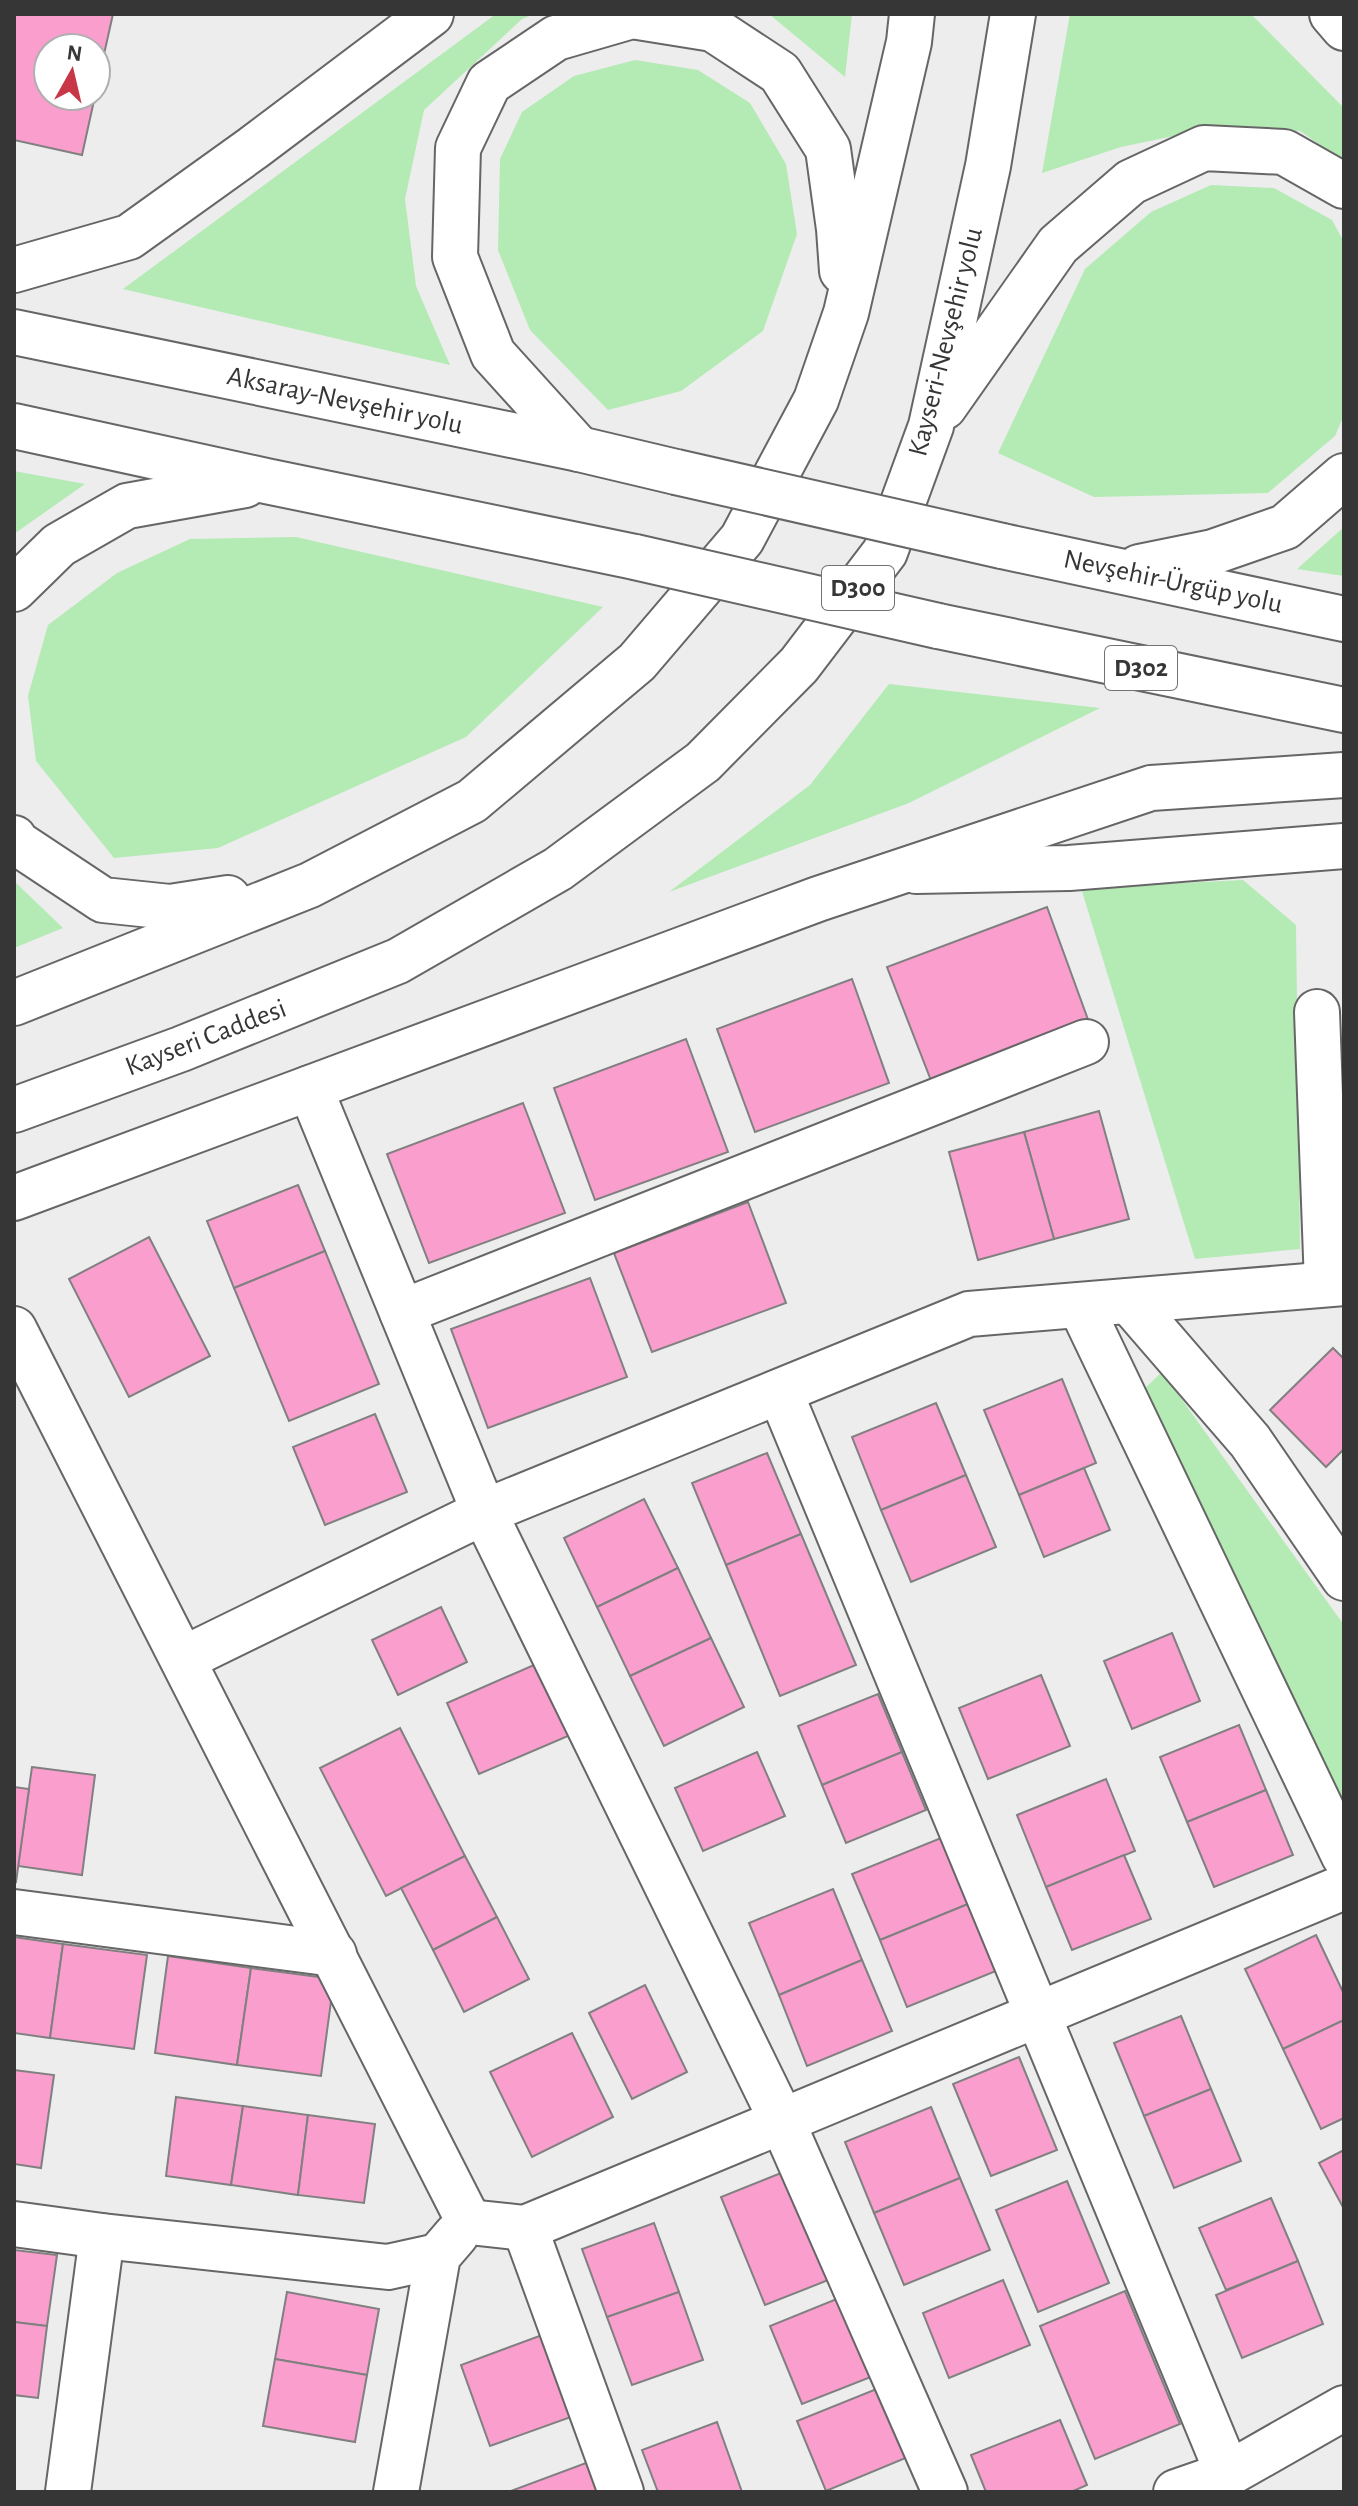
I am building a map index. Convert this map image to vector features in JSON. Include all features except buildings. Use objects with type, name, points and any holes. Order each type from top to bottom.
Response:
[{"type":"main road","points":[[14,270],[129,237],[431,14]]},
{"type":"main road","points":[[14,1003],[310,885],[472,801],[637,662],[742,539],[816,400],[846,313],[909,42],[912,14]]},
{"type":"main road","name":"Kayseri-Nevşehir yolu","points":[[398,961],[558,869],[703,762],[799,665],[885,552],[931,426],[988,166],[1013,14]]},
{"type":"main road","points":[[1332,14],[1344,28]]},
{"type":"main road","points":[[579,449],[493,354],[455,257],[458,148],[489,83],[556,38],[632,16],[713,29],[780,73],[828,149],[846,313]]},
{"type":"main road","points":[[931,426],[1058,245],[1131,182],[1204,148],[1284,152],[1344,186]]},
{"type":"main road","name":"Aksaray-Nevşehir yolu","points":[[14,332],[579,449],[676,472]]},
{"type":"main road","name":"D300","points":[[14,426],[635,557],[938,626]]},
{"type":"main road","name":"Nevşehir-Ürgüp yolu","points":[[676,472],[1344,619]]},
{"type":"main road","points":[[1123,571],[1213,552],[1285,527],[1344,476]]},
{"type":"main road","points":[[14,589],[59,545],[127,506],[266,481]]},
{"type":"main road","name":"D302","points":[[938,626],[1344,710]]},
{"type":"main road","points":[[14,1198],[818,899],[1151,788],[1344,775]]},
{"type":"main road","points":[[14,838],[103,900],[170,907],[310,885]]},
{"type":"main road","points":[[902,871],[1069,868],[1344,846]]},
{"type":"main road","name":"Kayseri Caddesi","points":[[14,1110],[181,1049],[398,961]]},
{"type":"main road","points":[[183,1659],[484,1512],[969,1314],[1335,1284],[1317,1012]]},
{"type":"main road","points":[[402,1312],[1086,1042]]},
{"type":"main road","points":[[310,1088],[484,1512],[782,2121],[945,2492]]},
{"type":"main road","points":[[1129,1301],[1250,1441],[1344,1578]]},
{"type":"main road","points":[[1080,1305],[1344,1856]]},
{"type":"main road","points":[[14,1329],[469,2222]]},
{"type":"main road","points":[[780,1392],[1228,2474]]},
{"type":"main road","points":[[469,2222],[525,2228],[1344,1887]]},
{"type":"main road","points":[[14,1912],[334,1954]]},
{"type":"main road","points":[[396,2492],[438,2256],[469,2222]]},
{"type":"main road","points":[[14,2224],[388,2267],[438,2256]]},
{"type":"main road","points":[[525,2228],[621,2492]]},
{"type":"main road","points":[[68,2492],[102,2236]]},
{"type":"main road","points":[[1176,2492],[1228,2474],[1344,2408]]},
{"type":"green space","points":[[496,14],[534,14],[522,19],[424,110],[405,199],[416,286],[450,365],[123,289]]},
{"type":"green space","points":[[769,14],[852,14],[845,77]]},
{"type":"green space","points":[[1070,14],[1251,14],[1344,108],[1344,161],[1300,131],[1216,127],[1121,147],[1042,173]]},
{"type":"green space","points":[[635,60],[698,70],[750,103],[786,164],[797,234],[763,331],[681,391],[608,410],[530,330],[498,250],[500,159],[522,112],[574,76]]},
{"type":"green space","points":[[1211,185],[1274,188],[1332,220],[1344,242],[1344,415],[1335,436],[1268,493],[1094,497],[998,453],[1085,269],[1151,212]]},
{"type":"green space","points":[[14,471],[85,484],[14,534]]},
{"type":"green space","points":[[1344,527],[1344,576],[1297,569]]},
{"type":"green space","points":[[296,537],[603,607],[466,737],[218,848],[114,858],[36,761],[28,696],[48,625],[117,573],[190,539]]},
{"type":"green space","points":[[889,684],[1100,708],[909,803],[669,892],[810,785]]},
{"type":"green space","points":[[1243,880],[1296,925],[1300,1249],[1195,1259],[1081,888]]},
{"type":"green space","points":[[14,881],[63,928],[14,948]]},
{"type":"green space","points":[[1162,1372],[1344,1625],[1344,1806],[1143,1390]]}]
